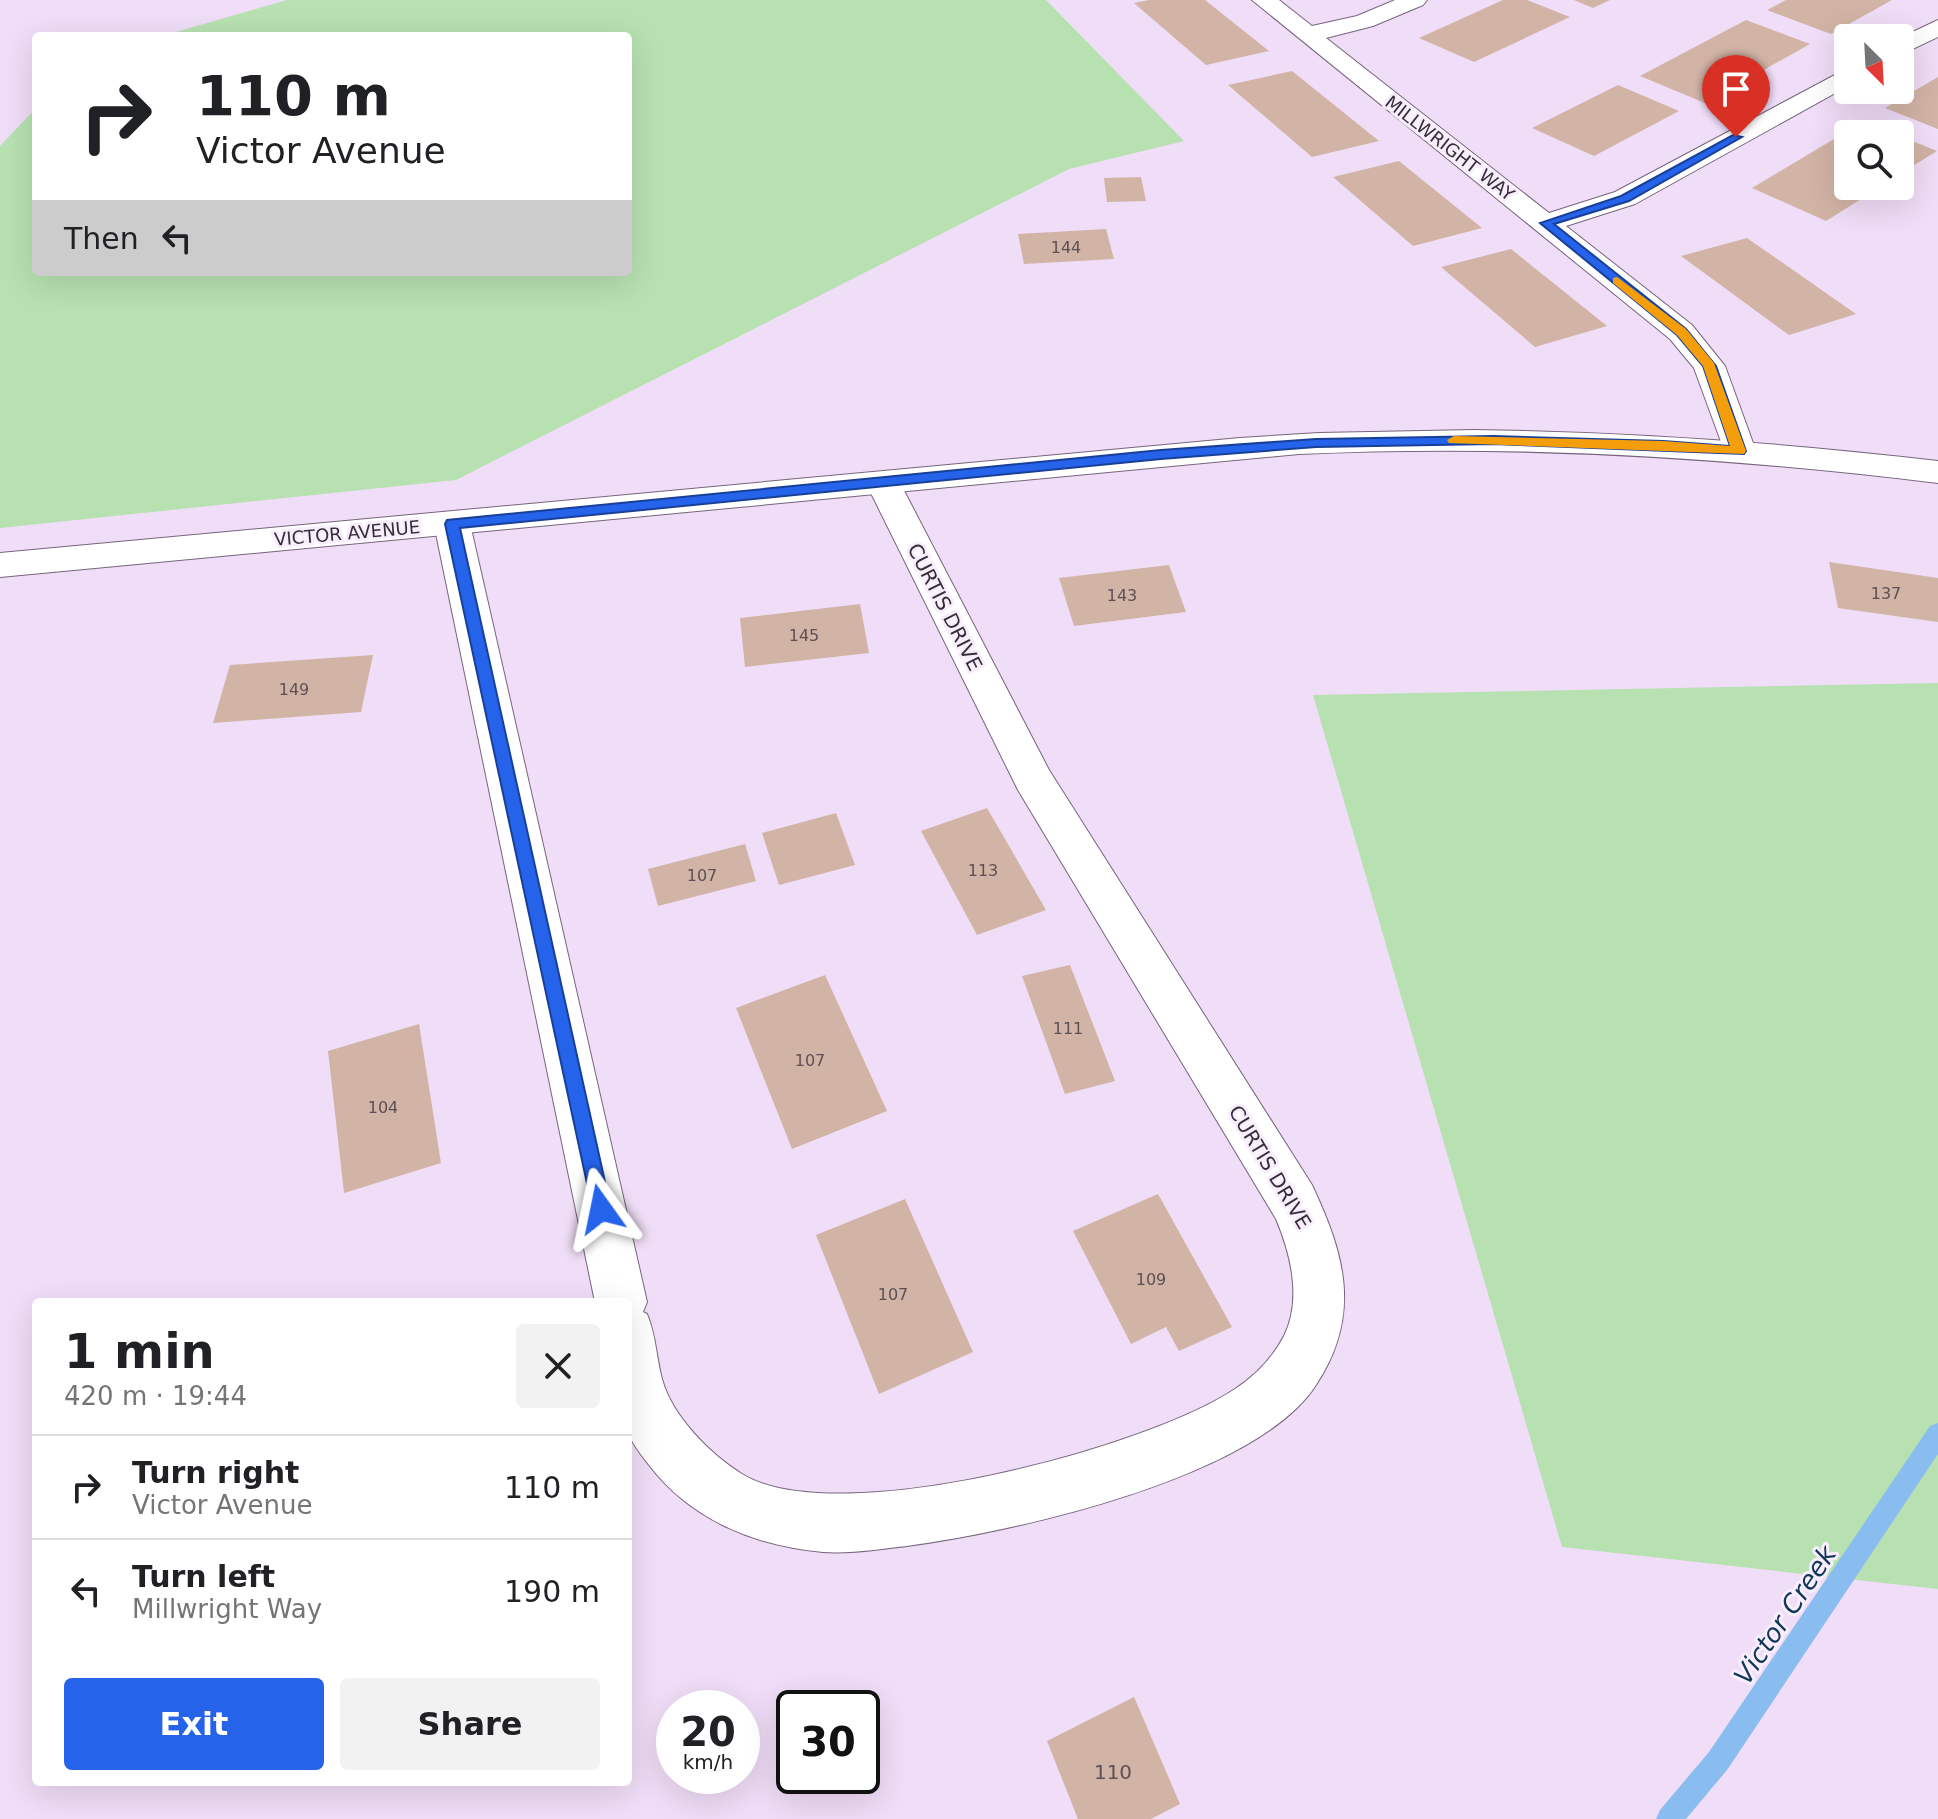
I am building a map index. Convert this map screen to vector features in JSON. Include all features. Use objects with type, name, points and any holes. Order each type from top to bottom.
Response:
[{"type":"street","name":"MILLWRIGHT WAY","points":[[1264,0],[1681,332],[1709,366],[1739,451]]},
{"type":"street","points":[[1307,35],[1365,21],[1415,0]]},
{"type":"street","points":[[1914,40],[1938,27]]},
{"type":"street","points":[[1546,223],[1625,198],[1834,84]]},
{"type":"street","name":"VICTOR AVENUE","points":[[0,565],[1316,443],[1493,440],[1663,445],[1938,472]]},
{"type":"street","name":"CURTIS DRIVE","points":[[632,1358],[636,1383],[657,1430],[690,1471],[734,1502],[786,1520],[840,1524],[948,1513],[1054,1490],[1153,1457],[1244,1415],[1278,1390],[1303,1357],[1317,1319],[1320,1279],[1312,1238],[1294,1202],[1033,779],[883,483]]},
{"type":"street","points":[[452,524],[620,1298]]},
{"type":"green space","points":[[287,0],[1046,0],[1184,141],[1069,169],[456,480],[0,528],[0,146],[32,112],[32,276],[632,276],[632,32],[176,32]]},
{"type":"green space","points":[[1938,683],[1938,1589],[1562,1547],[1313,695]]},
{"type":"building","points":[[1205,0],[1269,51],[1206,65],[1134,3]]},
{"type":"building","points":[[1503,0],[1527,0],[1570,17],[1474,62],[1419,38]]},
{"type":"building","points":[[1574,0],[1610,0],[1593,8]]},
{"type":"building","points":[[1786,0],[1892,0],[1849,24],[1834,24],[1831,34],[1767,10]]},
{"type":"building","points":[[1746,20],[1810,44],[1705,103],[1640,76]]},
{"type":"building","points":[[1292,71],[1379,141],[1312,157],[1228,85]]},
{"type":"building","points":[[1938,77],[1938,129],[1885,108],[1892,104],[1914,104],[1914,91]]},
{"type":"building","points":[[1618,85],[1679,111],[1594,156],[1532,128]]},
{"type":"building","points":[[1834,139],[1834,200],[1860,200],[1826,221],[1752,188]]},
{"type":"building","points":[[1914,142],[1937,151],[1914,165]]},
{"type":"building","points":[[1399,161],[1482,228],[1413,246],[1333,177]]},
{"type":"building","points":[[1141,177],[1146,201],[1107,202],[1104,178]]},
{"type":"building","points":[[1106,229],[1114,259],[1024,264],[1018,234]]},
{"type":"building","points":[[1747,238],[1856,314],[1789,335],[1681,256]]},
{"type":"building","points":[[1511,249],[1607,326],[1535,347],[1441,267]]},
{"type":"building","points":[[1829,562],[1938,578],[1938,622],[1838,608]]},
{"type":"building","points":[[1169,565],[1186,612],[1074,626],[1059,578]]},
{"type":"building","points":[[860,604],[869,653],[745,667],[740,618]]},
{"type":"building","points":[[373,655],[361,712],[213,723],[230,665]]},
{"type":"building","points":[[987,808],[1046,910],[977,935],[921,831]]},
{"type":"building","points":[[836,813],[855,865],[779,885],[762,833]]},
{"type":"building","points":[[745,844],[756,881],[658,906],[648,869]]},
{"type":"building","points":[[1070,965],[1115,1081],[1065,1094],[1022,976]]},
{"type":"building","points":[[825,975],[887,1111],[792,1149],[736,1008]]},
{"type":"building","points":[[419,1024],[441,1163],[344,1193],[328,1051]]},
{"type":"building","points":[[1158,1194],[1232,1327],[1179,1351],[1166,1327],[1131,1344],[1073,1231]]},
{"type":"building","points":[[905,1199],[973,1352],[879,1394],[816,1235]]},
{"type":"building","points":[[1134,1697],[1180,1804],[1151,1819],[1078,1819],[1047,1741]]},
{"type":"waterway","name":"Victor Creek","points":[[1669,1819],[1718,1761],[1938,1434]]},
{"type":"slow traffic","points":[[1454,440],[1663,445],[1739,451],[1709,366],[1681,332],[1617,281]]},
{"type":"route","points":[[601,1209],[452,524],[1161,455],[1316,443],[1493,440],[1663,445],[1739,451],[1709,366],[1681,332],[1546,223],[1625,198],[1736,137]]}]
